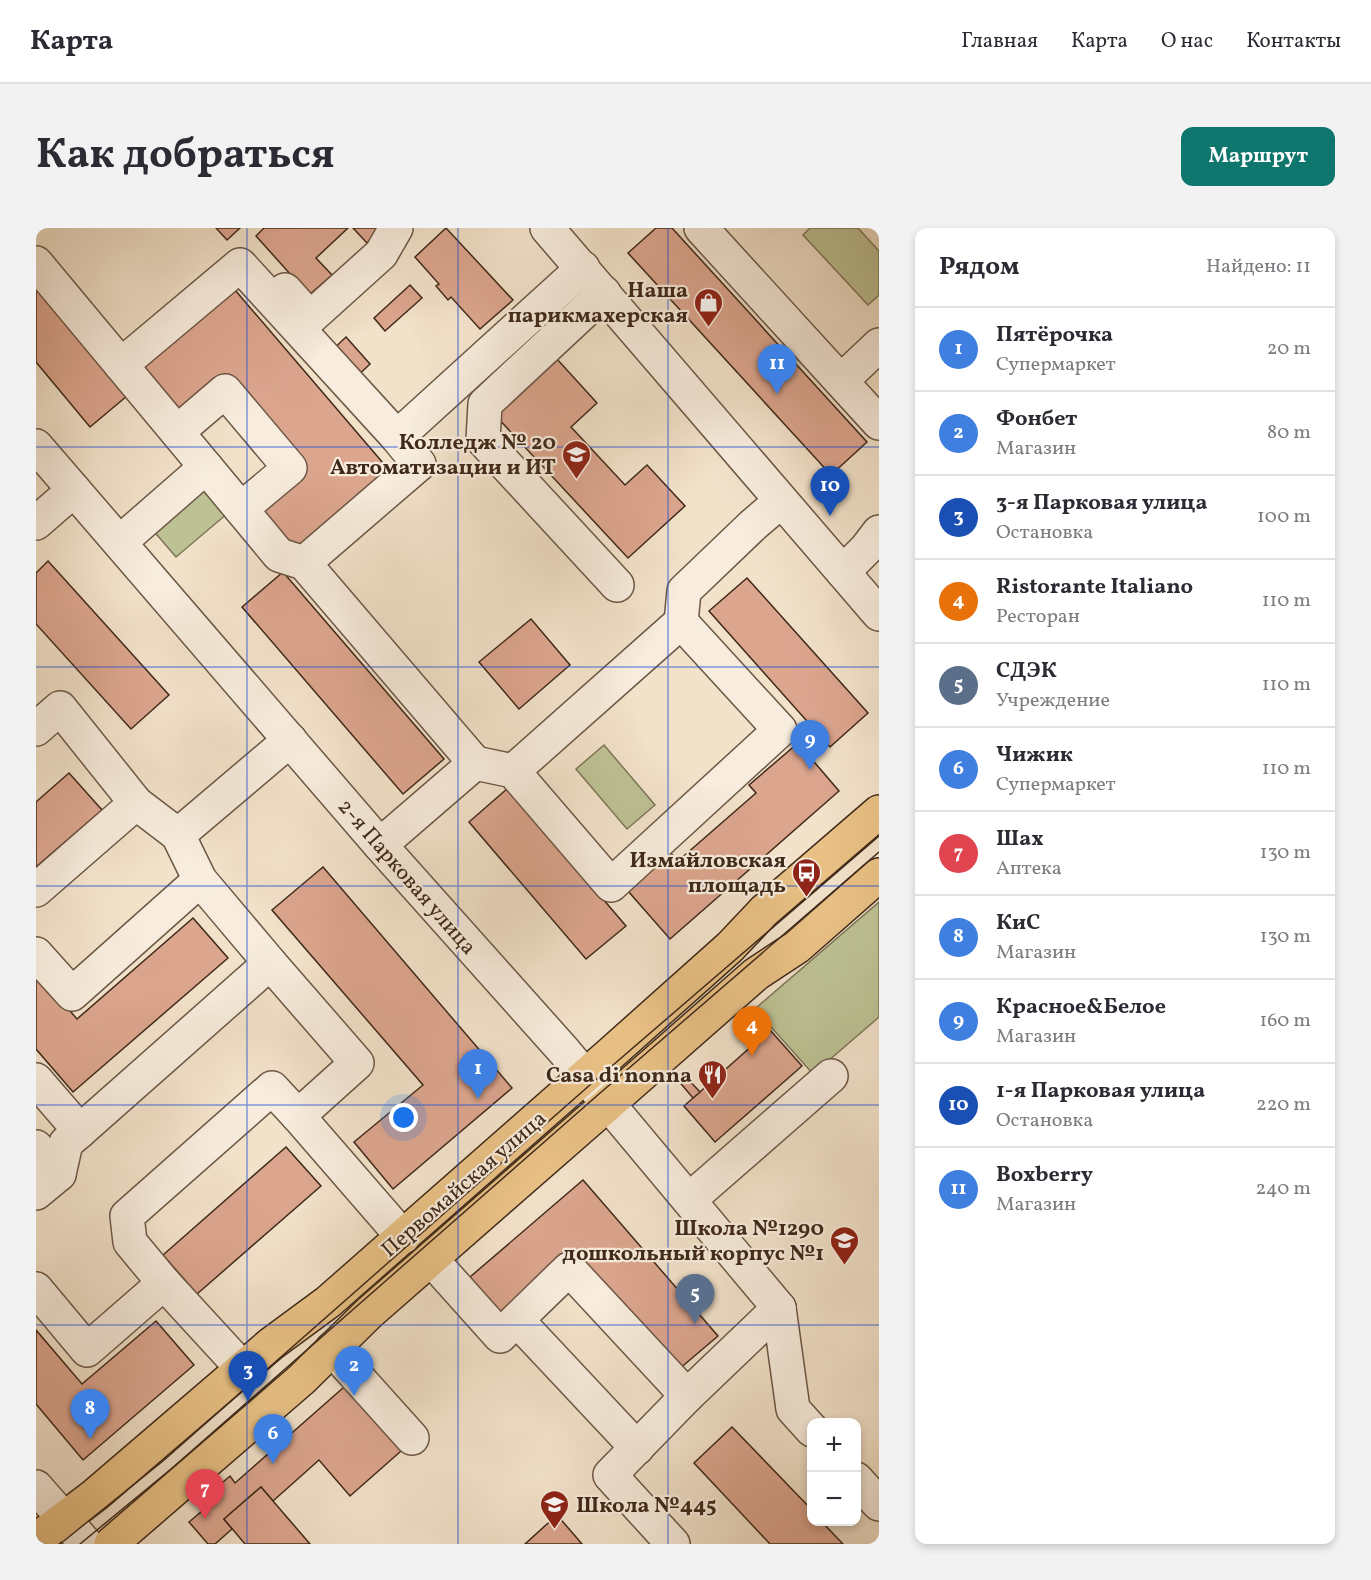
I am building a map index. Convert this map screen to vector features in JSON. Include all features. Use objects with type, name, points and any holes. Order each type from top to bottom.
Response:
[{"type":"main road","name":"Первомайская улица","points":[[36,1540],[65,1520],[271,1344],[328,1302],[585,1076],[730,947],[764,912],[879,812]]},
{"type":"main road","name":"Первомайская улица","points":[[111,1544],[302,1379],[369,1313],[756,974],[797,947],[879,875]]},
{"type":"street","points":[[250,252],[310,318],[381,254],[396,228]]},
{"type":"street","points":[[547,228],[584,268],[879,614]]},
{"type":"street","points":[[701,228],[879,423]]},
{"type":"street","points":[[36,263],[121,365],[167,427],[206,467],[248,525],[279,555],[304,563],[475,764],[513,771],[611,885],[780,730],[681,622]]},
{"type":"street","points":[[121,365],[240,265],[419,464],[304,563]]},
{"type":"street","points":[[397,437],[584,268]]},
{"type":"street","points":[[604,293],[485,404],[483,440],[617,585]]},
{"type":"street","points":[[841,381],[879,345]]},
{"type":"street","points":[[167,427],[225,391],[290,468],[248,525]]},
{"type":"street","name":"2-я Парковая улица","points":[[36,446],[380,845],[585,1076],[779,1308]]},
{"type":"street","points":[[120,542],[206,467]]},
{"type":"street","points":[[36,523],[74,489]]},
{"type":"street","points":[[513,771],[681,622],[684,591],[781,501]]},
{"type":"street","points":[[843,572],[879,532]]},
{"type":"street","points":[[36,729],[60,708],[136,803],[178,835],[200,880],[357,1063],[298,1116]]},
{"type":"street","points":[[178,835],[290,740]]},
{"type":"street","points":[[380,845],[475,764]]},
{"type":"street","points":[[36,890],[136,803]]},
{"type":"street","points":[[36,954],[72,994],[200,880]]},
{"type":"street","points":[[47,1184],[66,1143],[270,963]]},
{"type":"street","points":[[689,1200],[831,1076]]},
{"type":"street","points":[[36,1080],[80,1131]]},
{"type":"street","points":[[243,1369],[164,1283],[130,1242],[127,1216],[272,1088],[403,1237]]},
{"type":"street","points":[[36,1147],[47,1184]]},
{"type":"street","points":[[431,1259],[500,1336],[569,1269],[687,1396]]},
{"type":"street","points":[[36,1289],[87,1350],[164,1283]]},
{"type":"street","points":[[673,1544],[610,1475],[687,1396],[779,1308]]},
{"type":"street","points":[[779,1308],[793,1409],[807,1424]]},
{"type":"street","points":[[517,1320],[637,1448]]},
{"type":"street","points":[[332,1349],[412,1438]]},
{"type":"street","points":[[861,1484],[879,1504]]},
{"type":"street","points":[[36,1487],[86,1544]]},
{"type":"green space","points":[[810,228],[858,228],[879,251],[879,295],[868,305],[803,235]]},
{"type":"green space","points":[[203,484],[228,513],[176,557],[151,528]]},
{"type":"green space","points":[[604,745],[655,805],[627,829],[576,769]]},
{"type":"green space","points":[[879,902],[879,1017],[813,1074],[771,1027],[765,1032],[749,1014]]},
{"type":"building","points":[[216,228],[240,228],[227,240]]},
{"type":"building","points":[[264,228],[348,228],[316,258],[332,275],[309,295],[256,236]]},
{"type":"building","points":[[353,228],[383,228],[367,243]]},
{"type":"building","points":[[446,228],[513,300],[480,329],[451,297],[448,300],[436,286],[439,284],[415,257]]},
{"type":"building","points":[[656,228],[672,228],[867,442],[831,475],[628,253]]},
{"type":"building","points":[[410,285],[422,298],[385,331],[374,318]]},
{"type":"building","points":[[36,288],[127,396],[90,427],[36,362]]},
{"type":"building","points":[[235,290],[389,470],[296,549],[260,508],[304,470],[225,379],[178,418],[139,372]]},
{"type":"building","points":[[346,337],[370,364],[351,382],[327,355]]},
{"type":"building","points":[[556,358],[597,403],[571,427],[625,485],[647,465],[685,506],[628,558],[495,415]]},
{"type":"building","points":[[48,561],[169,695],[131,729],[36,624],[36,573]]},
{"type":"building","points":[[283,572],[444,759],[403,794],[242,607]]},
{"type":"building","points":[[747,578],[868,713],[830,747],[709,611]]},
{"type":"building","points":[[531,619],[570,665],[519,709],[479,662]]},
{"type":"building","points":[[798,743],[839,791],[670,939],[628,891],[671,853],[678,861],[756,793],[749,785]]},
{"type":"building","points":[[69,773],[102,810],[36,867],[36,802]]},
{"type":"building","points":[[508,788],[626,926],[586,959],[469,822]]},
{"type":"building","points":[[323,867],[512,1088],[393,1189],[354,1142],[423,1085],[272,910]]},
{"type":"building","points":[[193,918],[228,958],[73,1092],[36,1049],[36,972],[77,1019]]},
{"type":"building","points":[[770,1030],[802,1066],[715,1142],[684,1106]]},
{"type":"building","points":[[683,1074],[700,1092],[693,1098],[677,1079]]},
{"type":"building","points":[[286,1147],[321,1186],[197,1294],[163,1255]]},
{"type":"building","points":[[583,1180],[718,1336],[678,1370],[574,1250],[494,1319],[463,1283]]},
{"type":"building","points":[[156,1321],[194,1365],[83,1460],[36,1404],[36,1330],[82,1384]]},
{"type":"building","points":[[352,1380],[409,1444],[350,1496],[319,1460],[273,1501],[261,1487],[224,1519],[232,1529],[215,1544],[208,1544],[189,1522],[221,1495],[215,1489],[230,1476],[235,1483]]},
{"type":"building","points":[[732,1427],[807,1505],[807,1526],[826,1526],[843,1544],[770,1544],[694,1463]]},
{"type":"building","points":[[261,1487],[310,1544],[245,1544],[224,1519]]},
{"type":"building","name":"Школа №445","points":[[557,1515],[582,1544],[525,1544]]},
{"type":"tram line","points":[[60,1544],[163,1461],[591,1084],[879,836]]},
{"type":"tram line","points":[[80,1544],[171,1469],[879,852]]},
{"type":"place","name":"Наша парикмахерская","points":[[709,328]]},
{"type":"place","name":"Boxberry","points":[[777,394]]},
{"type":"place","name":"Колледж № 20 Автоматизации и ИТ","points":[[577,480]]},
{"type":"place","name":"1-я Парковая улица","points":[[830,516]]},
{"type":"place","name":"Красное&Белое","points":[[810,770]]},
{"type":"place","name":"Измайловская площадь","points":[[807,898]]},
{"type":"place","name":"Ristorante Italiano","points":[[752,1056]]},
{"type":"place","name":"Пятёрочка","points":[[478,1099]]},
{"type":"place","name":"Casa di nonna","points":[[713,1100]]},
{"type":"place","name":"Школа №1290 дошкольный корпус №1","points":[[845,1266]]},
{"type":"place","name":"СДЭК","points":[[695,1324]]},
{"type":"place","name":"Фонбет","points":[[354,1396]]},
{"type":"place","name":"3-я Парковая улица","points":[[248,1401]]},
{"type":"place","name":"КиС","points":[[90,1439]]},
{"type":"place","name":"Чижик","points":[[273,1464]]},
{"type":"place","name":"Шах","points":[[205,1519]]},
{"type":"place","name":"Школа №445","points":[[555,1530]]}]
